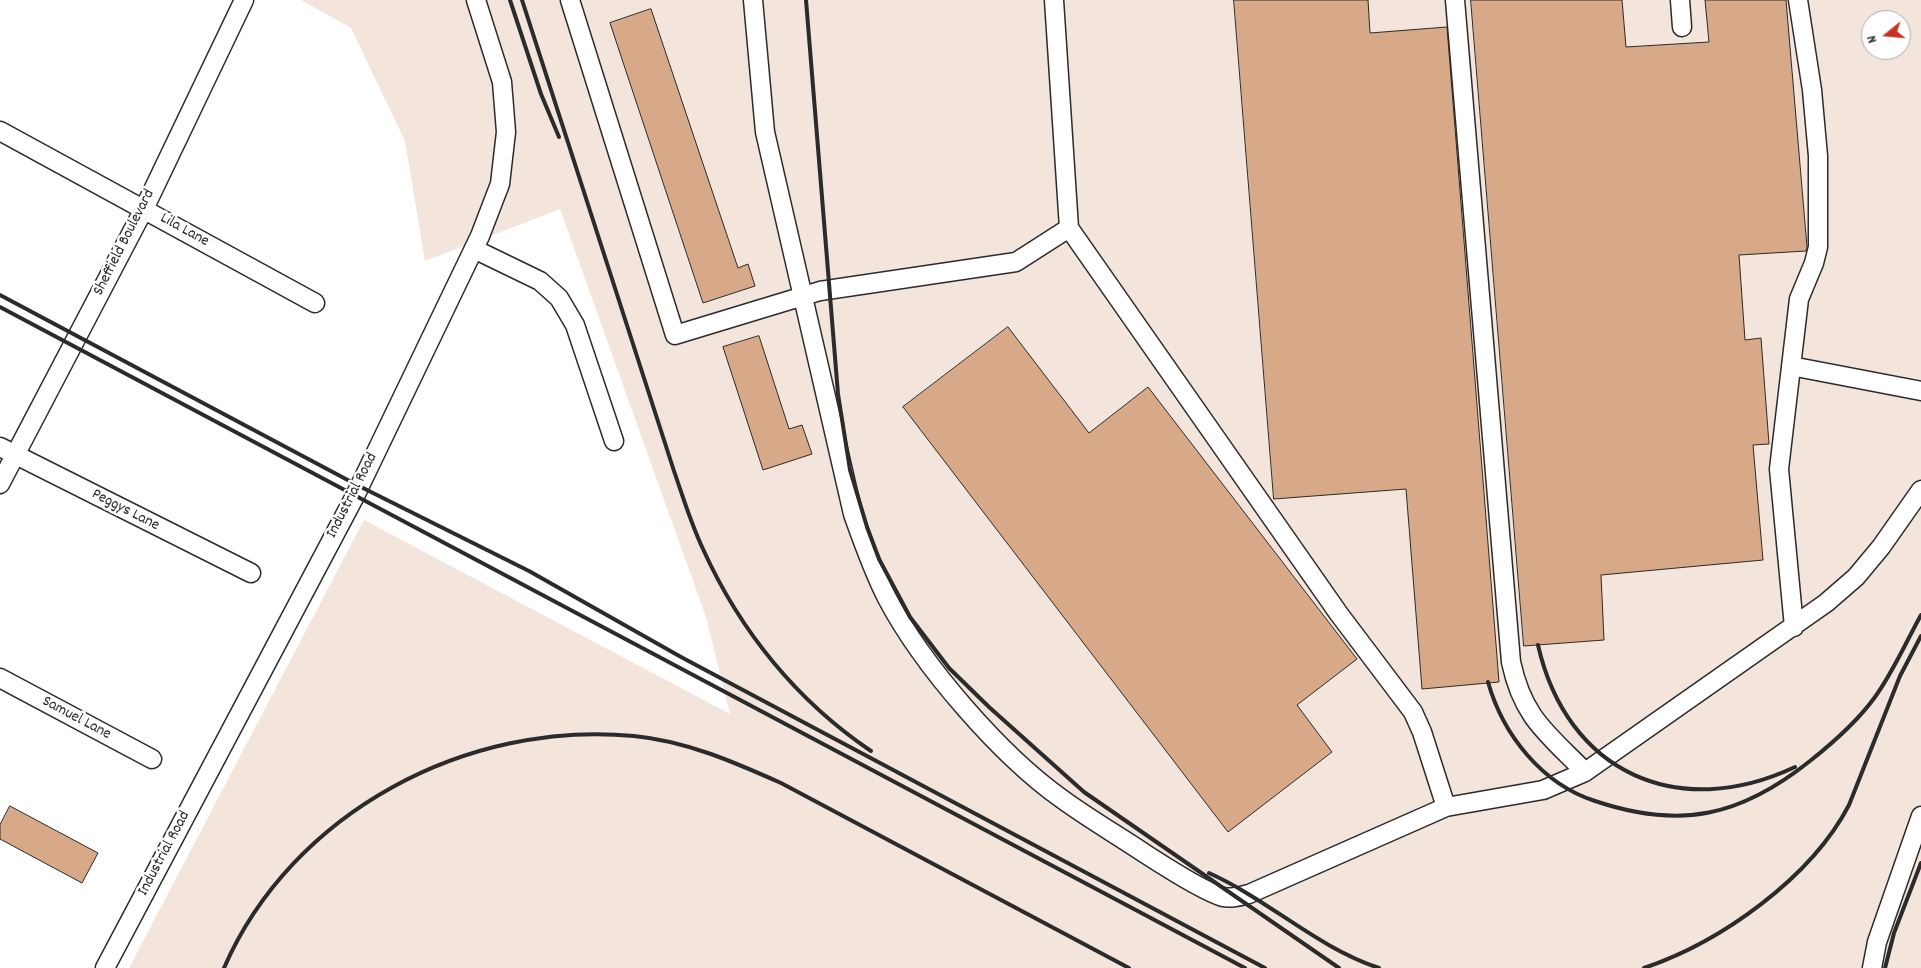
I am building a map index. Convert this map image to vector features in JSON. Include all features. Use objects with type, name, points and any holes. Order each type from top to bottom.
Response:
[{"type":"street","name":"Sheffield Boulevard","points":[[0,484],[144,208],[244,0]]},
{"type":"street","name":"Industrial Road","points":[[105,968],[355,496],[474,249],[500,184],[506,132],[502,82],[476,0]]},
{"type":"street","points":[[570,0],[675,335],[804,295],[1016,262],[1069,228]]},
{"type":"street","points":[[753,0],[765,132],[853,514],[869,559],[888,599],[944,682],[1002,748],[1061,798],[1158,862],[1216,894],[1228,898],[1249,894],[1446,807],[1543,790],[1584,772],[1794,627],[1856,577],[1881,547],[1921,490]]},
{"type":"street","points":[[1054,0],[1069,228],[1339,614],[1412,712],[1422,732],[1446,807]]},
{"type":"street","points":[[1455,0],[1511,662],[1516,683],[1533,720],[1584,772]]},
{"type":"street","points":[[1680,0],[1682,27]]},
{"type":"street","points":[[1794,627],[1779,469],[1799,299],[1814,263],[1818,246],[1818,156],[1812,90],[1798,0]]},
{"type":"street","name":"Lila Lane","points":[[0,131],[315,303]]},
{"type":"street","points":[[474,249],[540,281],[559,298],[575,325],[614,441]]},
{"type":"street","points":[[1791,366],[1921,391]]},
{"type":"street","name":"Peggys Lane","points":[[0,447],[250,573]]},
{"type":"street","name":"Samuel Lane","points":[[0,678],[152,759]]},
{"type":"street","points":[[1872,968],[1877,942],[1921,816]]},
{"type":"shaded area","points":[[301,0],[1921,0],[1921,968],[129,968],[364,520],[730,714],[706,617],[560,209],[425,261],[405,141],[351,28]]},
{"type":"building","points":[[1234,0],[1368,0],[1370,33],[1447,27],[1499,682],[1422,689],[1406,489],[1274,499]]},
{"type":"building","points":[[1471,0],[1622,0],[1626,47],[1709,42],[1705,0],[1786,0],[1807,247],[1806,251],[1739,255],[1745,340],[1761,338],[1769,444],[1753,445],[1763,560],[1601,575],[1604,640],[1524,646]]},
{"type":"building","points":[[651,9],[738,268],[748,264],[755,286],[703,303],[610,23]]},
{"type":"building","points":[[1008,327],[1089,433],[1148,387],[1357,659],[1297,705],[1332,752],[1228,832],[903,407]]},
{"type":"building","points":[[759,336],[789,429],[802,425],[812,454],[763,470],[723,347]]},
{"type":"building","points":[[10,806],[98,853],[82,883],[0,839],[0,825]]},
{"type":"railway","points":[[510,0],[541,94],[559,137]]},
{"type":"railway","points":[[522,0],[674,471],[703,549],[734,608],[773,662],[819,710],[871,751]]},
{"type":"railway","points":[[806,0],[838,394],[850,470],[879,559],[910,617],[949,668],[989,707],[1084,792],[1339,968]]},
{"type":"railway","points":[[0,295],[359,486],[529,571],[681,657],[1265,968]]},
{"type":"railway","points":[[0,307],[1245,968]]},
{"type":"railway","points":[[1488,682],[1495,702],[1514,738],[1527,755],[1558,783],[1595,801],[1626,810],[1655,815],[1683,816],[1709,812],[1759,795],[1784,780],[1819,754],[1845,731],[1861,715],[1882,687],[1921,615]]},
{"type":"railway","points":[[1644,968],[1673,957],[1733,924],[1788,882],[1812,858],[1832,832],[1849,805],[1900,676],[1921,636]]},
{"type":"railway","points":[[1538,645],[1553,689],[1574,726],[1601,754],[1634,775],[1670,786],[1710,789],[1752,783],[1795,767]]},
{"type":"railway","points":[[224,968],[254,913],[293,864],[340,822],[392,788],[449,761],[509,744],[571,735],[634,736],[672,742],[746,768],[781,783],[1129,968]]},
{"type":"railway","points":[[1885,968],[1894,933],[1921,863]]},
{"type":"railway","points":[[1209,873],[1252,896],[1334,948],[1379,968]]}]
